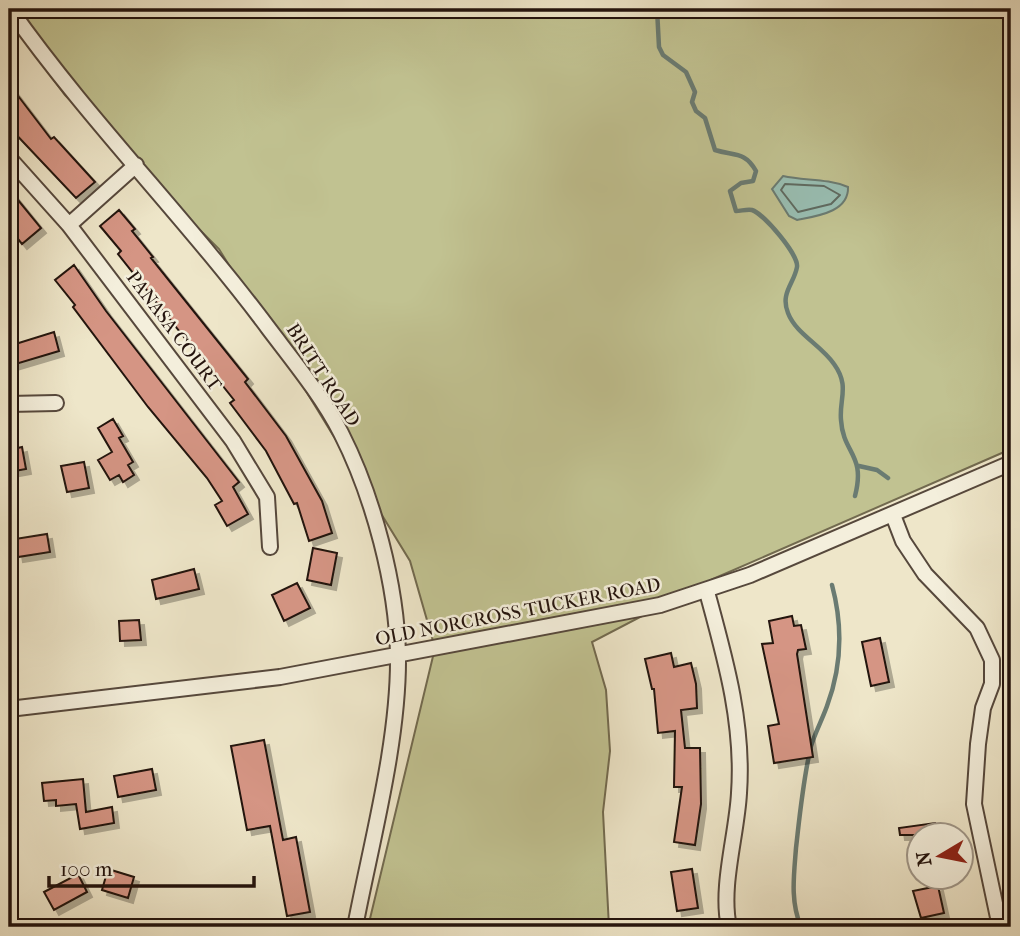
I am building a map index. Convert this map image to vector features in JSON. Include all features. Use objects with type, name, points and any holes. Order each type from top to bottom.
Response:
[{"type":"street","name":"BRITT ROAD","points":[[10,9],[50,63],[242,292],[299,369],[340,432],[376,517],[398,655],[387,757],[355,927]]},
{"type":"street","name":"PANASA COURT","points":[[9,158],[69,225],[233,441],[267,498],[270,547]]},
{"type":"street","points":[[69,225],[136,165]]},
{"type":"street","points":[[9,404],[56,403]]},
{"type":"street","name":"OLD NORCROSS TUCKER ROAD","points":[[9,709],[273,678],[622,613],[707,592],[892,516],[1011,463]]},
{"type":"street","points":[[892,516],[904,541],[925,573],[977,628],[992,660],[992,684],[983,708],[978,744],[974,804],[988,881],[1000,927]]},
{"type":"street","points":[[707,592],[739,727],[739,793],[730,865],[729,927]]},
{"type":"green space","points":[[9,9],[1011,9],[1011,279],[1007,282],[1011,291],[1011,449],[713,579],[592,642],[606,690],[610,751],[603,812],[609,927],[368,927],[435,648],[410,561],[219,249],[65,95],[9,20]]},
{"type":"water","points":[[783,176],[840,184],[848,187],[847,195],[838,207],[830,211],[797,220],[789,216],[772,189]]},
{"type":"building","points":[[9,84],[51,139],[54,137],[95,182],[76,198],[9,127]]},
{"type":"building","points":[[9,189],[41,228],[22,244],[9,228]]},
{"type":"building","points":[[119,210],[135,229],[132,231],[153,257],[151,258],[248,379],[245,382],[286,436],[322,501],[332,533],[309,541],[297,503],[294,504],[266,451],[230,403],[234,400],[118,254],[121,251],[100,226]]},
{"type":"building","points":[[74,265],[106,311],[239,482],[233,487],[248,514],[227,526],[215,505],[222,501],[207,478],[148,407],[73,307],[75,305],[55,280]]},
{"type":"building","points":[[54,332],[59,351],[9,366],[9,346]]},
{"type":"building","points":[[113,419],[123,436],[119,438],[133,462],[128,465],[134,475],[123,482],[119,475],[110,480],[98,460],[112,452],[98,428]]},
{"type":"building","points":[[22,447],[26,469],[9,472],[9,450]]},
{"type":"building","points":[[84,462],[89,488],[67,492],[61,466]]},
{"type":"building","points":[[47,534],[50,552],[18,557],[15,539]]},
{"type":"building","points":[[313,548],[337,553],[331,585],[307,580]]},
{"type":"building","points":[[194,569],[199,589],[156,599],[152,580]]},
{"type":"building","points":[[297,583],[310,608],[284,621],[272,595]]},
{"type":"building","points":[[792,616],[794,626],[801,625],[806,649],[798,650],[797,654],[813,757],[774,763],[768,726],[779,724],[762,644],[773,643],[769,621]]},
{"type":"building","points":[[139,620],[141,640],[120,641],[119,621]]},
{"type":"building","points":[[880,638],[889,682],[871,686],[862,642]]},
{"type":"building","points":[[671,653],[674,667],[691,663],[696,684],[697,708],[681,710],[685,748],[700,748],[701,804],[695,845],[674,842],[682,787],[674,787],[675,731],[658,733],[654,689],[645,659]]},
{"type":"building","points":[[264,740],[283,840],[296,837],[310,912],[287,916],[270,826],[247,830],[231,746]]},
{"type":"building","points":[[152,769],[156,790],[118,797],[114,776]]},
{"type":"building","points":[[83,779],[86,812],[112,807],[114,823],[80,829],[76,804],[56,806],[56,800],[44,801],[42,783]]},
{"type":"building","points":[[904,827],[904,835],[900,835],[899,828]]},
{"type":"building","points":[[108,869],[134,877],[128,898],[102,890]]},
{"type":"building","points":[[692,869],[698,908],[677,911],[671,872]]},
{"type":"building","points":[[78,874],[87,892],[54,910],[44,892]]},
{"type":"building","points":[[939,890],[944,913],[921,918],[913,891]]},
{"type":"waterway","points":[[657,9],[659,47],[663,55],[686,72],[695,92],[692,102],[696,111],[705,118],[715,150],[743,157],[756,171],[753,181],[741,183],[730,191],[736,211],[752,210],[757,213],[780,236],[796,261],[797,267],[787,294],[786,306],[797,327],[829,357],[842,379],[843,431],[858,471],[855,496]]},
{"type":"waterway","points":[[859,466],[877,470],[888,478]]},
{"type":"waterway","points":[[801,927],[795,907],[794,888],[802,797],[811,746],[832,691],[838,661],[838,616],[832,585]]}]
